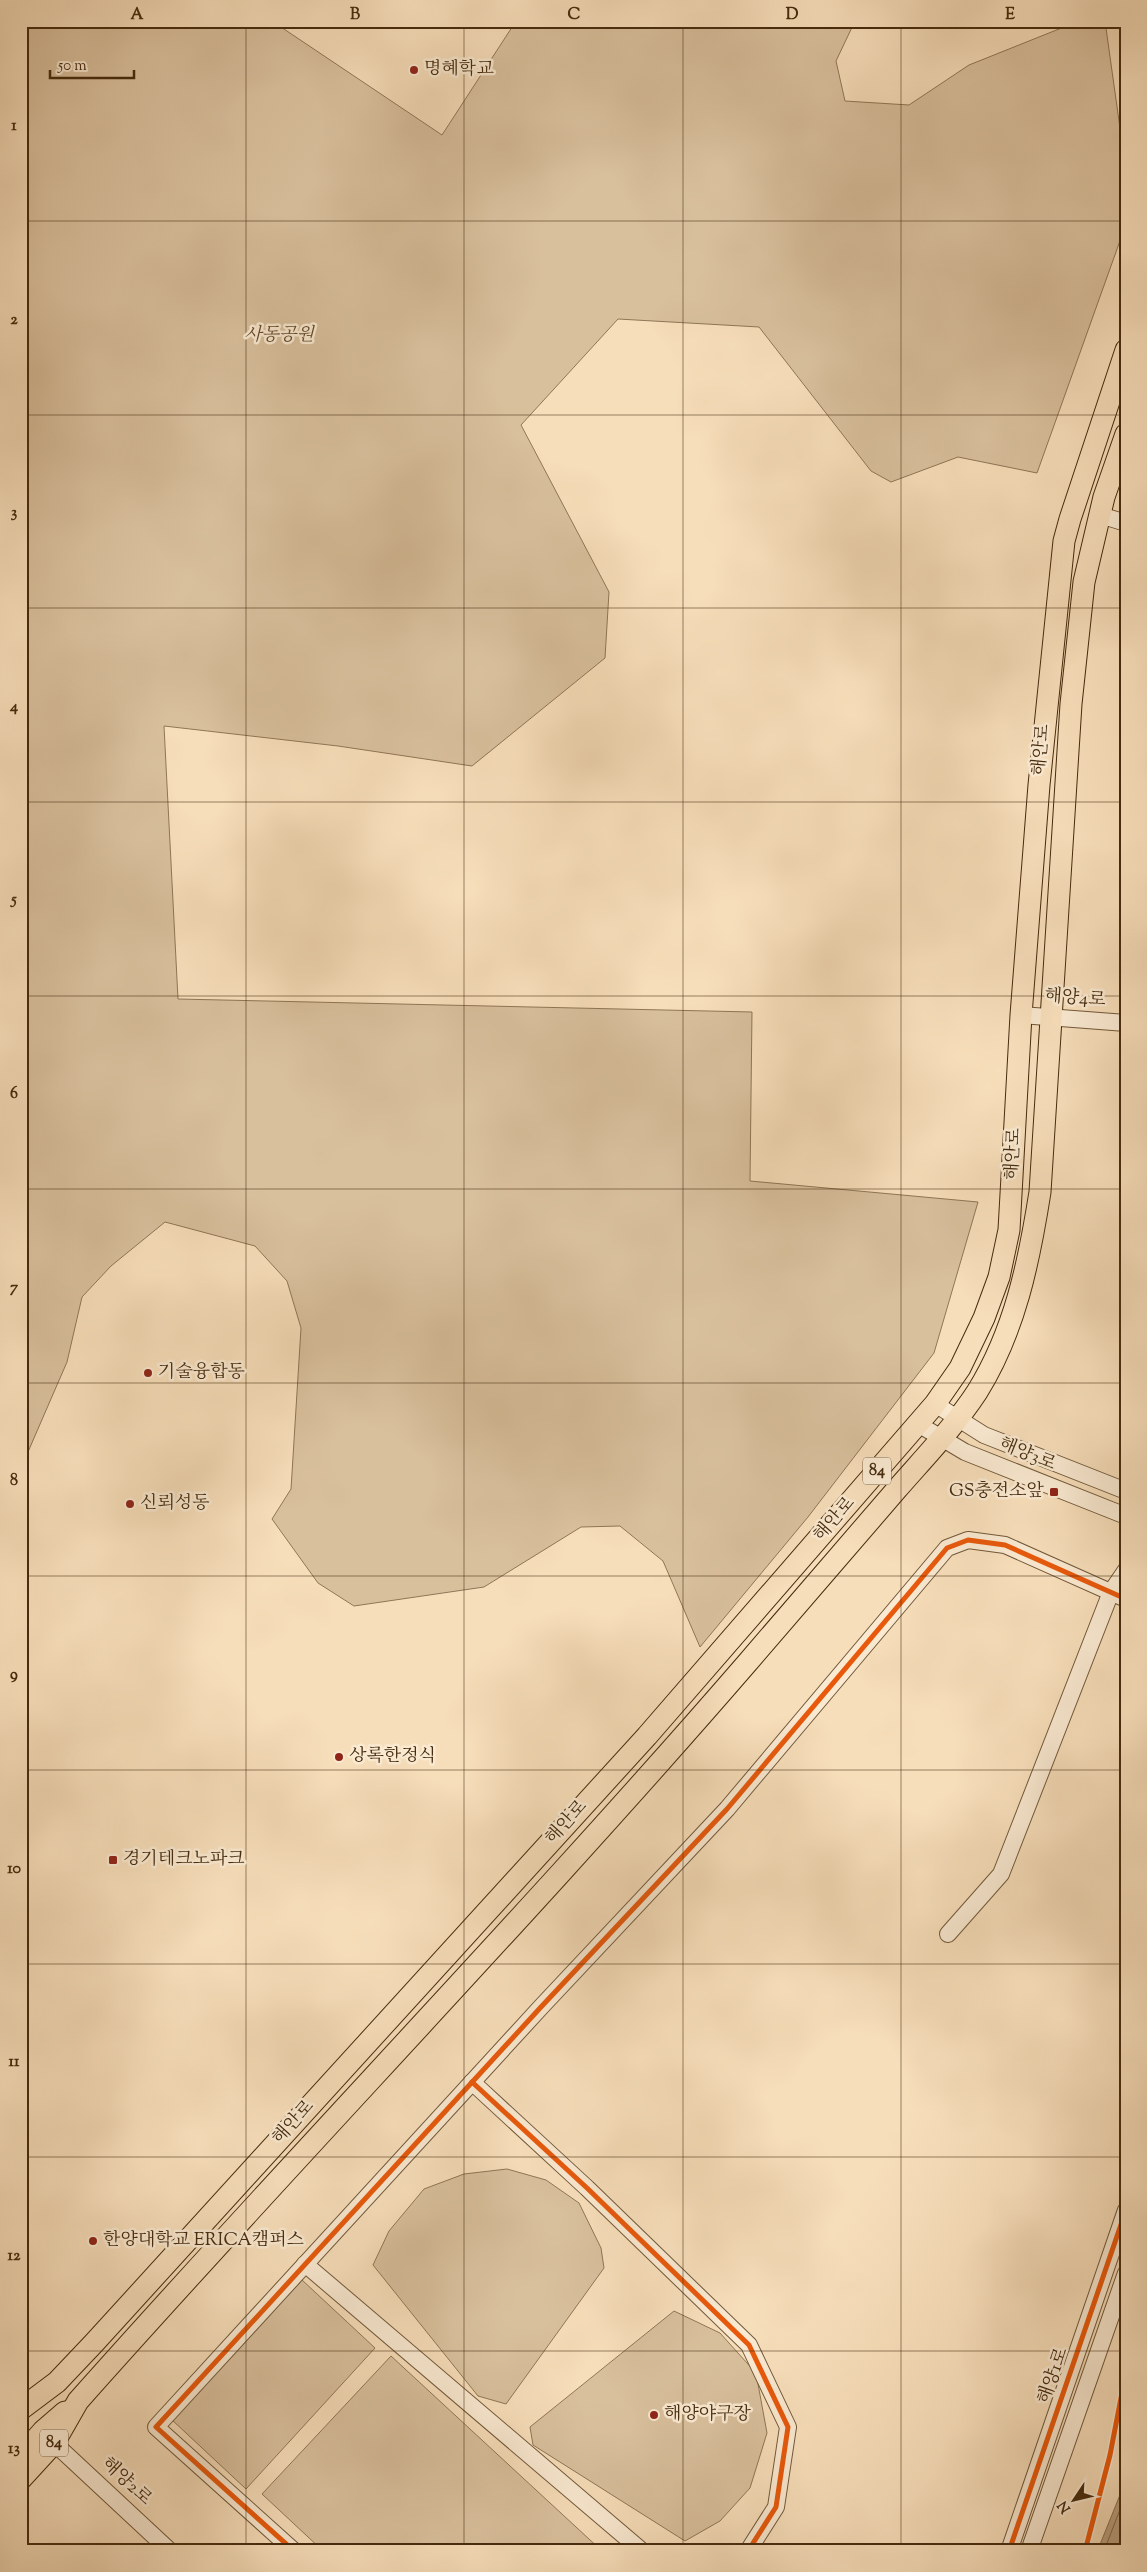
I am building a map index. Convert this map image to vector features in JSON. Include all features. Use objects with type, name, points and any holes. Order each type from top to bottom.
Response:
[{"type":"main road","name":"해안로","points":[[21,2409],[57,2382],[647,1736],[936,1404],[960,1368],[984,1318],[999,1277],[1009,1230],[1021,1015],[1039,785],[1064,541],[1126,350]]},
{"type":"main road","name":"해안로","points":[[21,2479],[54,2443],[78,2401],[352,2098],[649,1776],[957,1418],[976,1392],[1004,1341],[1030,1256],[1040,1192],[1074,669],[1084,582],[1104,497],[1126,434]]},
{"type":"main road","points":[[21,2435],[36,2418],[57,2382]]},
{"type":"main road","points":[[21,2456],[43,2431],[78,2401]]},
{"type":"street","points":[[1100,515],[1126,523]]},
{"type":"street","name":"해양4로","points":[[1021,1015],[1126,1023]]},
{"type":"street","name":"해양3로","points":[[936,1404],[990,1438],[1126,1491]]},
{"type":"street","name":"해양3로","points":[[918,1424],[966,1452],[1126,1516]]},
{"type":"street","points":[[294,2551],[156,2427],[472,2082],[727,1809],[947,1548],[968,1540],[1005,1545],[1119,1596]]},
{"type":"street","points":[[948,1934],[1000,1874],[1119,1596],[1126,1570]]},
{"type":"street","points":[[472,2082],[587,2188],[749,2345],[788,2427],[776,2507],[748,2551]]},
{"type":"street","name":"해양1로","points":[[1009,2551],[1126,2210]]},
{"type":"street","points":[[305,2264],[642,2551]]},
{"type":"street","name":"해양1로","points":[[1029,2551],[1126,2273]]},
{"type":"street","name":"해양2로","points":[[54,2443],[170,2551]]},
{"type":"green space","name":"사동공원","points":[[21,21],[272,21],[442,135],[516,21],[855,21],[836,61],[845,101],[909,105],[969,65],[1079,21],[1105,21],[1126,171],[1126,224],[1037,473],[958,457],[891,482],[871,471],[759,327],[618,319],[521,425],[609,592],[605,658],[472,766],[338,746],[164,726],[178,999],[752,1012],[750,1181],[978,1202],[934,1353],[808,1517],[700,1647],[663,1561],[620,1526],[581,1527],[484,1587],[354,1606],[318,1583],[272,1519],[291,1489],[301,1328],[287,1281],[255,1246],[165,1222],[111,1266],[82,1297],[67,1362],[21,1468]]},
{"type":"green space","points":[[507,2169],[546,2180],[579,2203],[601,2248],[604,2268],[506,2404],[478,2396],[373,2265],[389,2231],[424,2189],[464,2174]]},
{"type":"green space","points":[[301,2279],[375,2348],[246,2489],[171,2419]]},
{"type":"green space","name":"해양야구장","points":[[674,2311],[720,2333],[756,2373],[767,2433],[750,2488],[720,2521],[685,2541],[533,2445],[530,2427]]},
{"type":"green space","points":[[391,2356],[602,2551],[323,2551],[262,2494]]},
{"type":"water","points":[[1126,2480],[1126,2551],[1098,2551],[1099,2547]]},
{"type":"cycle path","points":[[294,2551],[156,2427],[541,2007],[727,1809],[947,1548],[968,1540],[1005,1545],[1126,1599]]},
{"type":"cycle path","points":[[472,2082],[587,2188],[749,2345],[788,2427],[776,2507],[748,2551]]},
{"type":"cycle path","points":[[1009,2551],[1126,2210]]},
{"type":"cycle path","points":[[1085,2551],[1110,2455],[1126,2372]]},
{"type":"place","name":"명혜학교","points":[[414,70]]},
{"type":"place","name":"기술융합동","points":[[148,1373]]},
{"type":"place","name":"GS충전소앞","points":[[1054,1492]]},
{"type":"place","name":"신뢰성동","points":[[130,1504]]},
{"type":"place","name":"상록한정식","points":[[339,1757]]},
{"type":"place","name":"경기테크노파크","points":[[113,1860]]},
{"type":"place","name":"한양대학교 ERICA캠퍼스","points":[[93,2241]]},
{"type":"place","name":"해양야구장","points":[[654,2415]]}]
